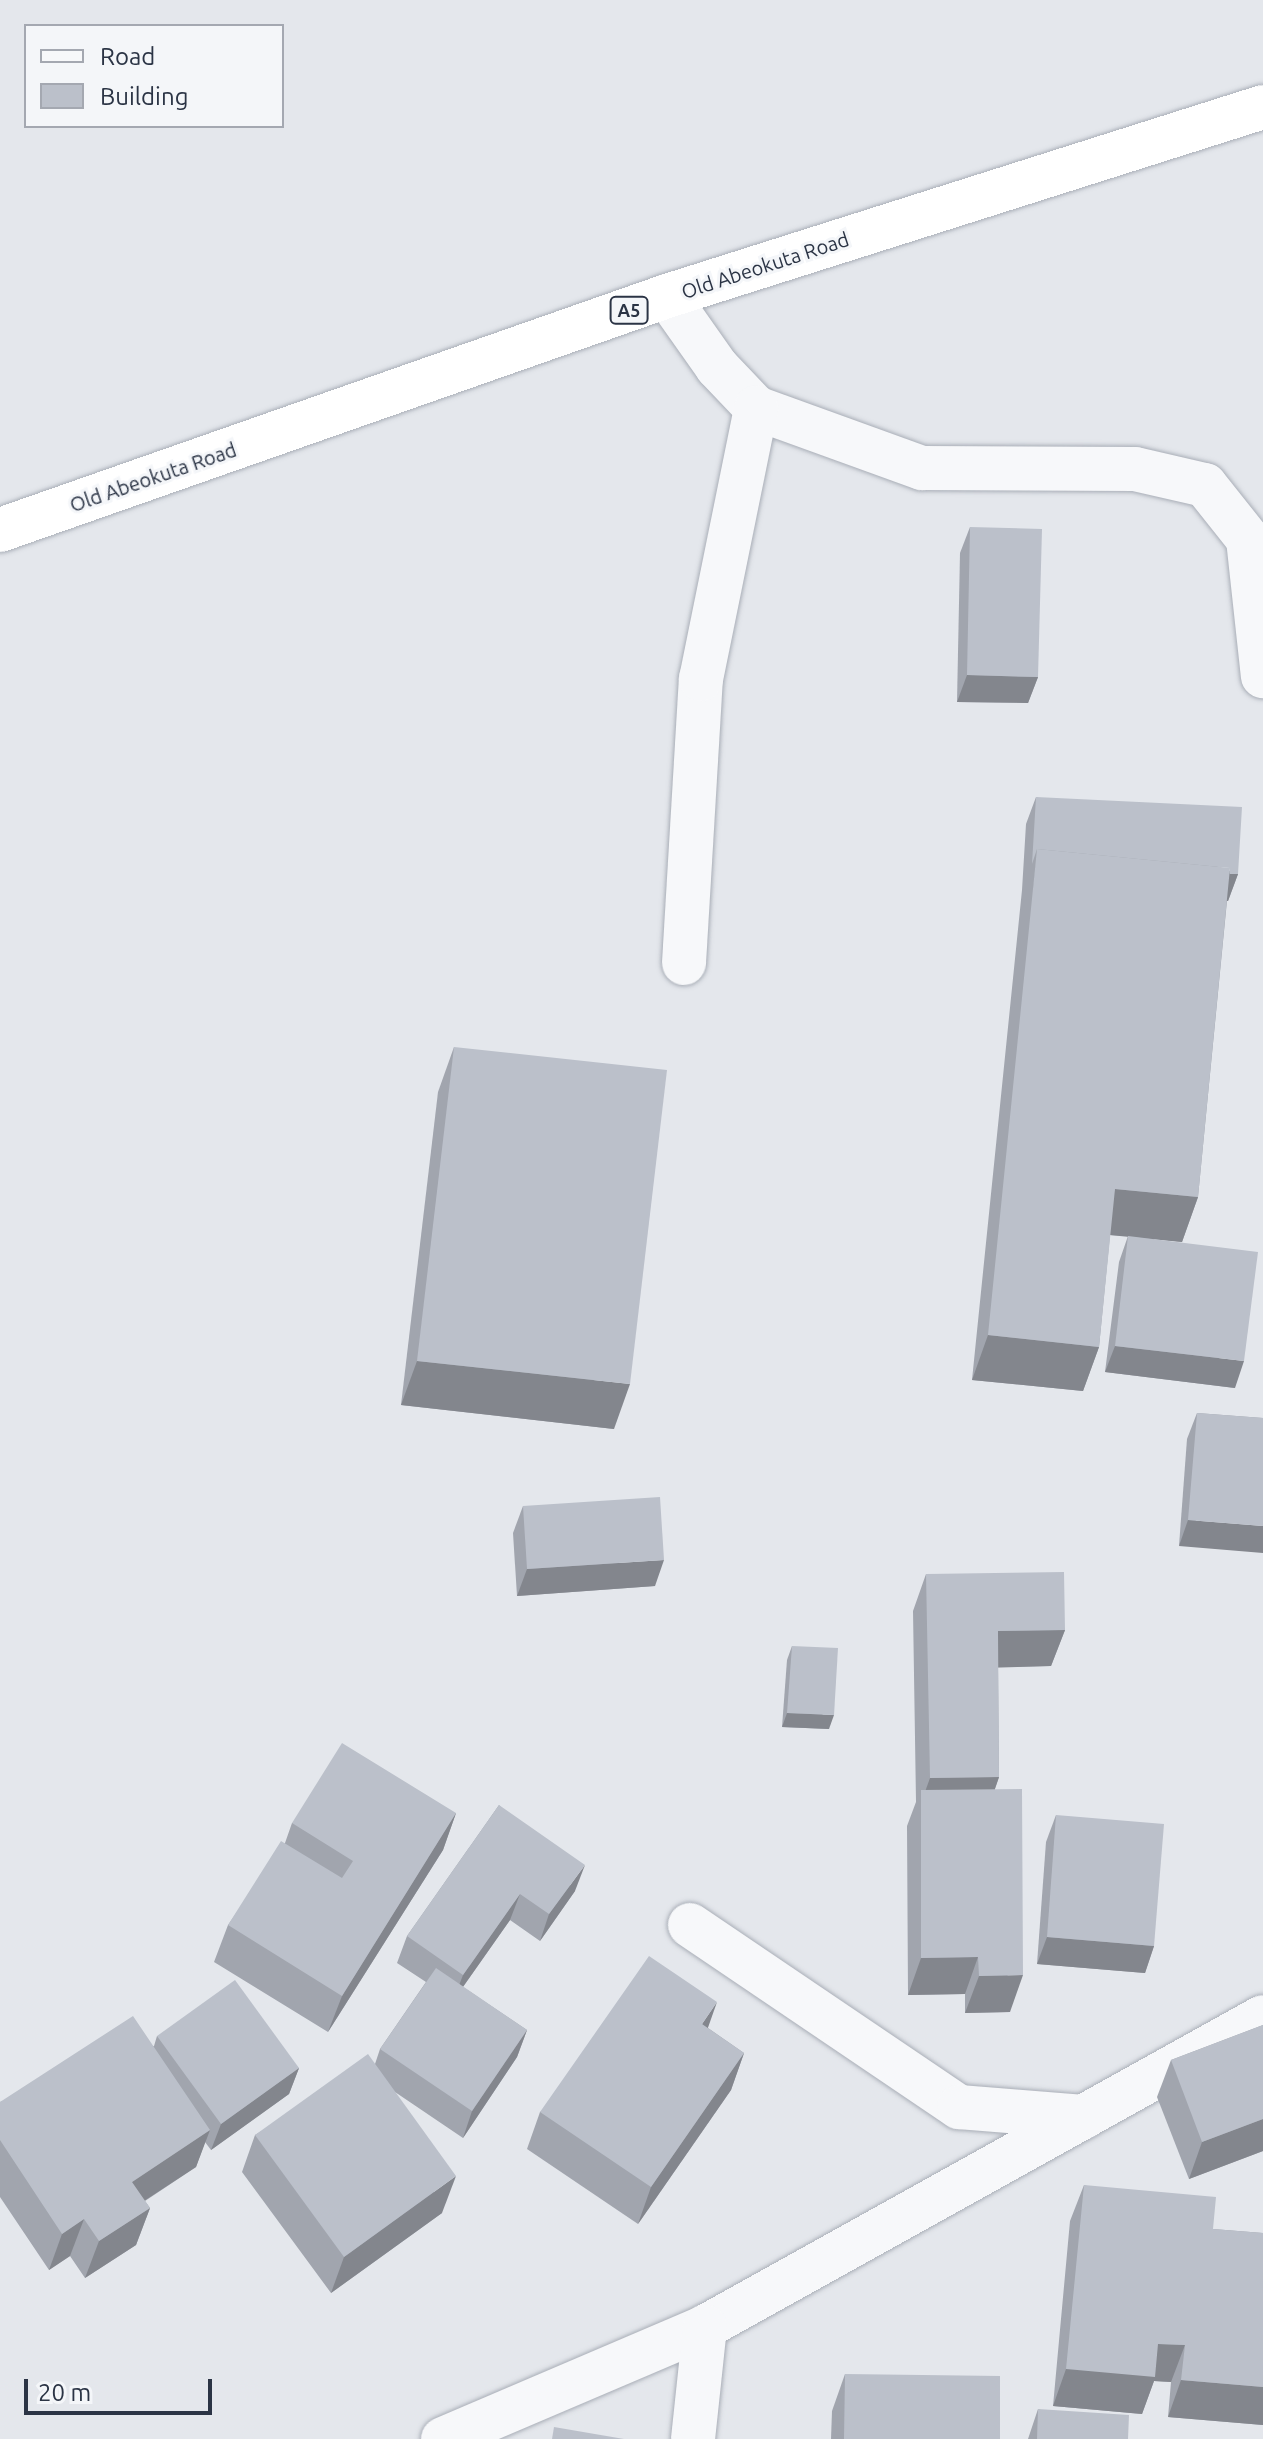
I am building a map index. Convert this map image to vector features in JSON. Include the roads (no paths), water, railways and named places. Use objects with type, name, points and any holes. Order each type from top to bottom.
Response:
[{"type":"highway","name":"Old Abeokuta Road","points":[[0,530],[667,296],[1263,107]]},
{"type":"street","points":[[667,296],[717,367],[756,408],[922,468],[1135,469],[1205,485],[1248,539],[1263,676]]},
{"type":"street","points":[[684,963],[701,679],[756,408]]},
{"type":"street","points":[[690,1925],[959,2107],[1084,2117]]},
{"type":"street","points":[[443,2439],[705,2327],[1263,2017]]},
{"type":"street","points":[[693,2439],[705,2327]]}]
